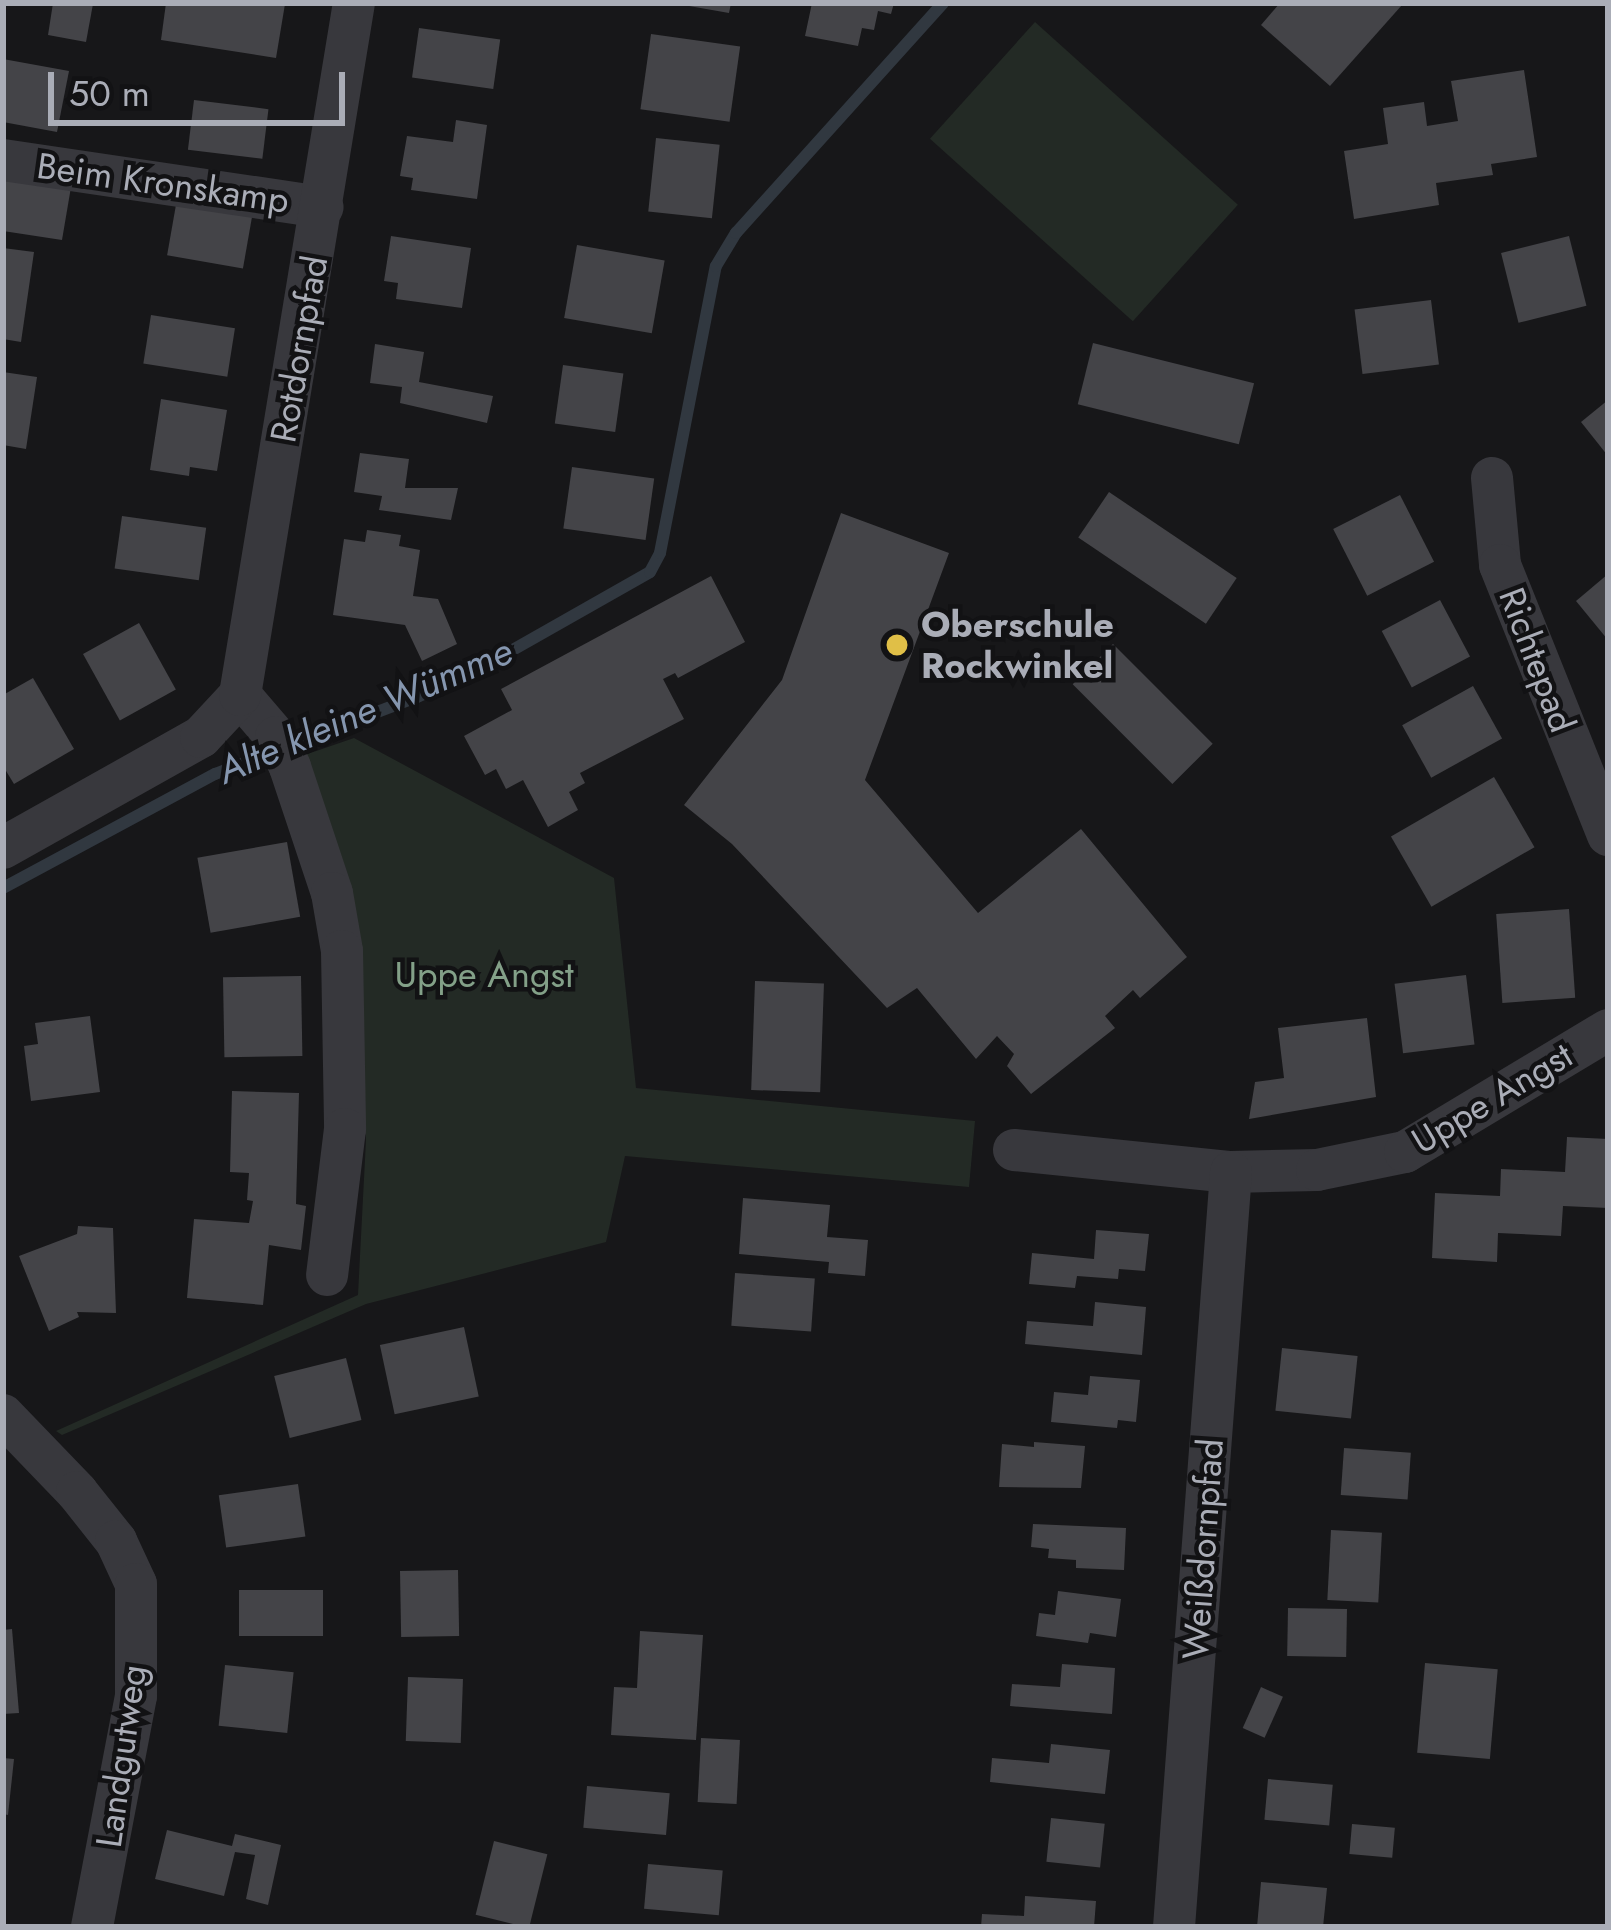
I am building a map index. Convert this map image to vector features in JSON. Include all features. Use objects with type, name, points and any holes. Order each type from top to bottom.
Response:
[{"type":"street","name":"Rotdornpfad","points":[[240,695],[354,3]]},
{"type":"street","name":"Beim Kronskamp","points":[[3,160],[323,207]]},
{"type":"street","name":"Richtepad","points":[[1492,478],[1500,565],[1608,835]]},
{"type":"street","points":[[3,848],[201,737],[240,695],[283,752],[332,892],[342,951],[345,1129],[327,1275]]},
{"type":"street","name":"Uppe Angst","points":[[1014,1150],[1231,1172],[1317,1170],[1405,1152],[1608,1030]]},
{"type":"street","name":"Weißdornpfad","points":[[1174,1927],[1231,1172]]},
{"type":"street","name":"Landgutweg","points":[[3,1415],[77,1492],[116,1541],[136,1584],[136,1696],[92,1927]]},
{"type":"green space","points":[[1035,22],[1238,205],[1133,321],[930,139]]},
{"type":"green space","points":[[354,738],[614,878],[636,1088],[975,1121],[969,1187],[625,1156],[606,1242],[366,1304],[62,1435],[56,1431],[358,1295],[366,1140],[352,887],[290,760]]},
{"type":"building","points":[[53,3],[93,4],[86,42],[48,35]]},
{"type":"building","points":[[166,3],[285,4],[276,58],[161,40]]},
{"type":"building","points":[[672,3],[731,3],[729,13]]},
{"type":"building","points":[[812,3],[894,3],[891,14],[878,11],[874,30],[862,28],[858,46],[805,36]]},
{"type":"building","points":[[1280,3],[1402,5],[1330,86],[1261,25]]},
{"type":"building","points":[[419,28],[500,39],[493,89],[412,78]]},
{"type":"building","points":[[651,34],[740,47],[730,122],[640,109]]},
{"type":"building","points":[[3,59],[69,71],[57,132],[3,122]]},
{"type":"building","points":[[1524,70],[1537,157],[1491,164],[1493,175],[1436,183],[1439,205],[1354,219],[1344,151],[1388,144],[1383,108],[1424,102],[1427,126],[1458,121],[1451,81]]},
{"type":"building","points":[[194,100],[268,109],[262,159],[188,150]]},
{"type":"building","points":[[456,120],[487,125],[477,199],[411,190],[413,178],[400,176],[407,136],[453,142]]},
{"type":"building","points":[[656,138],[720,145],[712,218],[648,212]]},
{"type":"building","points":[[3,176],[71,187],[62,240],[3,231]]},
{"type":"building","points":[[177,199],[253,212],[243,269],[167,255]]},
{"type":"building","points":[[391,236],[471,248],[462,308],[396,299],[398,283],[384,281]]},
{"type":"building","points":[[1569,236],[1586,306],[1518,323],[1501,253]]},
{"type":"building","points":[[577,245],[665,260],[652,333],[564,318]]},
{"type":"building","points":[[3,248],[34,252],[21,342],[3,339]]},
{"type":"building","points":[[1431,300],[1439,365],[1362,374],[1355,309]]},
{"type":"building","points":[[151,315],[235,328],[227,377],[143,363]]},
{"type":"building","points":[[1093,343],[1254,383],[1239,444],[1078,404]]},
{"type":"building","points":[[375,344],[424,352],[419,382],[493,396],[487,423],[400,403],[402,387],[370,383]]},
{"type":"building","points":[[563,365],[623,373],[615,432],[555,423]]},
{"type":"building","points":[[3,372],[37,377],[26,449],[3,445]]},
{"type":"building","points":[[161,399],[227,410],[217,471],[190,467],[189,476],[150,470]]},
{"type":"building","points":[[1608,400],[1608,456],[1581,422]]},
{"type":"building","points":[[360,453],[409,459],[405,488],[458,488],[451,520],[379,510],[382,496],[354,492]]},
{"type":"building","points":[[572,467],[654,479],[646,540],[563,528]]},
{"type":"building","points":[[1109,492],[1237,578],[1206,624],[1078,538]]},
{"type":"building","points":[[1400,495],[1434,562],[1367,596],[1333,529]]},
{"type":"building","points":[[841,513],[949,553],[865,780],[978,913],[1081,829],[1187,957],[1140,998],[1133,990],[1105,1016],[1115,1028],[1031,1094],[1007,1066],[1014,1054],[997,1036],[976,1059],[917,988],[887,1008],[732,844],[684,805],[782,680]]},
{"type":"building","points":[[122,516],[206,528],[199,580],[115,568]]},
{"type":"building","points":[[367,530],[401,535],[399,546],[420,550],[413,596],[438,599],[457,644],[422,661],[405,625],[333,615],[344,539],[365,542]]},
{"type":"building","points":[[1608,574],[1608,640],[1576,601]]},
{"type":"building","points":[[711,576],[745,642],[678,678],[675,673],[663,679],[684,719],[580,773],[585,783],[569,792],[578,810],[548,827],[523,780],[506,789],[496,769],[485,775],[464,736],[512,710],[501,689]]},
{"type":"building","points":[[1440,600],[1470,657],[1412,687],[1382,631]]},
{"type":"building","points":[[139,623],[176,689],[120,720],[83,654]]},
{"type":"building","points":[[1113,644],[1213,744],[1172,784],[1073,684]]},
{"type":"building","points":[[33,678],[74,749],[14,784],[3,766],[3,695]]},
{"type":"building","points":[[1473,686],[1502,738],[1431,778],[1402,725]]},
{"type":"building","points":[[1494,777],[1535,847],[1431,907],[1391,837]]},
{"type":"building","points":[[287,842],[300,917],[211,933],[197,858]]},
{"type":"building","points":[[1569,909],[1575,998],[1502,1003],[1496,914]]},
{"type":"building","points":[[1466,975],[1475,1044],[1403,1053],[1395,984]]},
{"type":"building","points":[[301,976],[302,1056],[224,1057],[223,977]]},
{"type":"building","points":[[755,981],[824,983],[820,1092],[751,1090]]},
{"type":"building","points":[[90,1016],[100,1092],[31,1101],[24,1046],[38,1044],[35,1023]]},
{"type":"building","points":[[1367,1018],[1376,1097],[1249,1119],[1255,1082],[1284,1078],[1278,1028]]},
{"type":"building","points":[[232,1091],[299,1093],[296,1204],[306,1206],[301,1250],[269,1245],[263,1305],[187,1298],[194,1219],[249,1223],[253,1201],[247,1200],[249,1173],[230,1172]]},
{"type":"building","points":[[1567,1137],[1608,1139],[1608,1208],[1563,1206],[1561,1236],[1498,1233],[1497,1262],[1432,1258],[1435,1193],[1500,1196],[1501,1169],[1565,1172]]},
{"type":"building","points":[[743,1198],[830,1205],[827,1237],[868,1240],[865,1276],[828,1273],[829,1262],[739,1254]]},
{"type":"building","points":[[78,1226],[113,1228],[116,1313],[77,1312],[79,1317],[49,1331],[19,1256],[77,1234]]},
{"type":"building","points":[[1096,1230],[1149,1234],[1145,1271],[1119,1269],[1118,1279],[1077,1276],[1075,1288],[1029,1284],[1032,1253],[1094,1259]]},
{"type":"building","points":[[735,1273],[815,1279],[811,1331],[731,1326]]},
{"type":"building","points":[[1095,1302],[1146,1307],[1142,1355],[1025,1344],[1027,1321],[1093,1326]]},
{"type":"building","points":[[464,1327],[479,1396],[395,1414],[380,1345]]},
{"type":"building","points":[[1282,1348],[1358,1356],[1351,1419],[1275,1411]]},
{"type":"building","points":[[346,1358],[361,1420],[290,1438],[274,1376]]},
{"type":"building","points":[[1090,1376],[1140,1380],[1136,1422],[1118,1420],[1117,1428],[1051,1422],[1054,1392],[1088,1395]]},
{"type":"building","points":[[1034,1442],[1085,1446],[1081,1488],[999,1487],[1002,1444],[1034,1447]]},
{"type":"building","points":[[1344,1448],[1411,1453],[1408,1500],[1341,1495]]},
{"type":"building","points":[[298,1484],[305,1536],[226,1548],[219,1495]]},
{"type":"building","points":[[1033,1524],[1126,1528],[1124,1570],[1076,1568],[1076,1560],[1048,1558],[1049,1549],[1031,1547]]},
{"type":"building","points":[[1331,1530],[1382,1533],[1378,1603],[1327,1600]]},
{"type":"building","points":[[458,1570],[459,1636],[401,1637],[400,1571]]},
{"type":"building","points":[[239,1590],[323,1590],[323,1636],[239,1636]]},
{"type":"building","points":[[1058,1591],[1121,1599],[1116,1637],[1090,1633],[1088,1643],[1036,1636],[1039,1613],[1055,1615]]},
{"type":"building","points":[[1288,1608],[1347,1609],[1346,1657],[1287,1656]]},
{"type":"building","points":[[12,1629],[19,1713],[3,1714],[3,1630]]},
{"type":"building","points":[[640,1631],[703,1635],[696,1740],[611,1735],[614,1687],[637,1688]]},
{"type":"building","points":[[1425,1663],[1498,1669],[1490,1759],[1417,1753]]},
{"type":"building","points":[[1062,1664],[1115,1668],[1112,1714],[1010,1706],[1012,1684],[1060,1687]]},
{"type":"building","points":[[225,1665],[294,1672],[287,1733],[219,1726]]},
{"type":"building","points":[[408,1677],[463,1679],[461,1743],[406,1741]]},
{"type":"building","points":[[1261,1687],[1283,1697],[1265,1738],[1243,1728]]},
{"type":"building","points":[[701,1738],[740,1740],[737,1804],[698,1802]]},
{"type":"building","points":[[1051,1744],[1110,1750],[1105,1794],[990,1782],[992,1758],[1049,1763]]},
{"type":"building","points":[[3,1758],[14,1759],[8,1815],[3,1814]]},
{"type":"building","points":[[1268,1779],[1333,1785],[1329,1826],[1264,1820]]},
{"type":"building","points":[[587,1786],[670,1793],[666,1835],[583,1828]]},
{"type":"building","points":[[1051,1818],[1105,1824],[1100,1867],[1046,1862]]},
{"type":"building","points":[[1352,1824],[1395,1828],[1392,1858],[1349,1854]]},
{"type":"building","points":[[167,1830],[232,1846],[235,1834],[281,1845],[268,1905],[246,1899],[255,1855],[235,1852],[224,1896],[155,1879]]},
{"type":"building","points":[[494,1841],[547,1854],[529,1927],[476,1915]]},
{"type":"building","points":[[648,1864],[723,1871],[719,1915],[644,1909]]},
{"type":"building","points":[[1261,1882],[1327,1888],[1323,1927],[1257,1927]]},
{"type":"building","points":[[1025,1896],[1096,1901],[1094,1927],[981,1927],[982,1914],[1024,1916]]},
{"type":"waterway","name":"Alte kleine Wümme","points":[[3,888],[215,774],[481,668],[650,572],[660,553],[716,266],[736,233],[943,3]]},
{"type":"place","name":"Oberschule Rockwinkel","points":[[897,645]]}]
